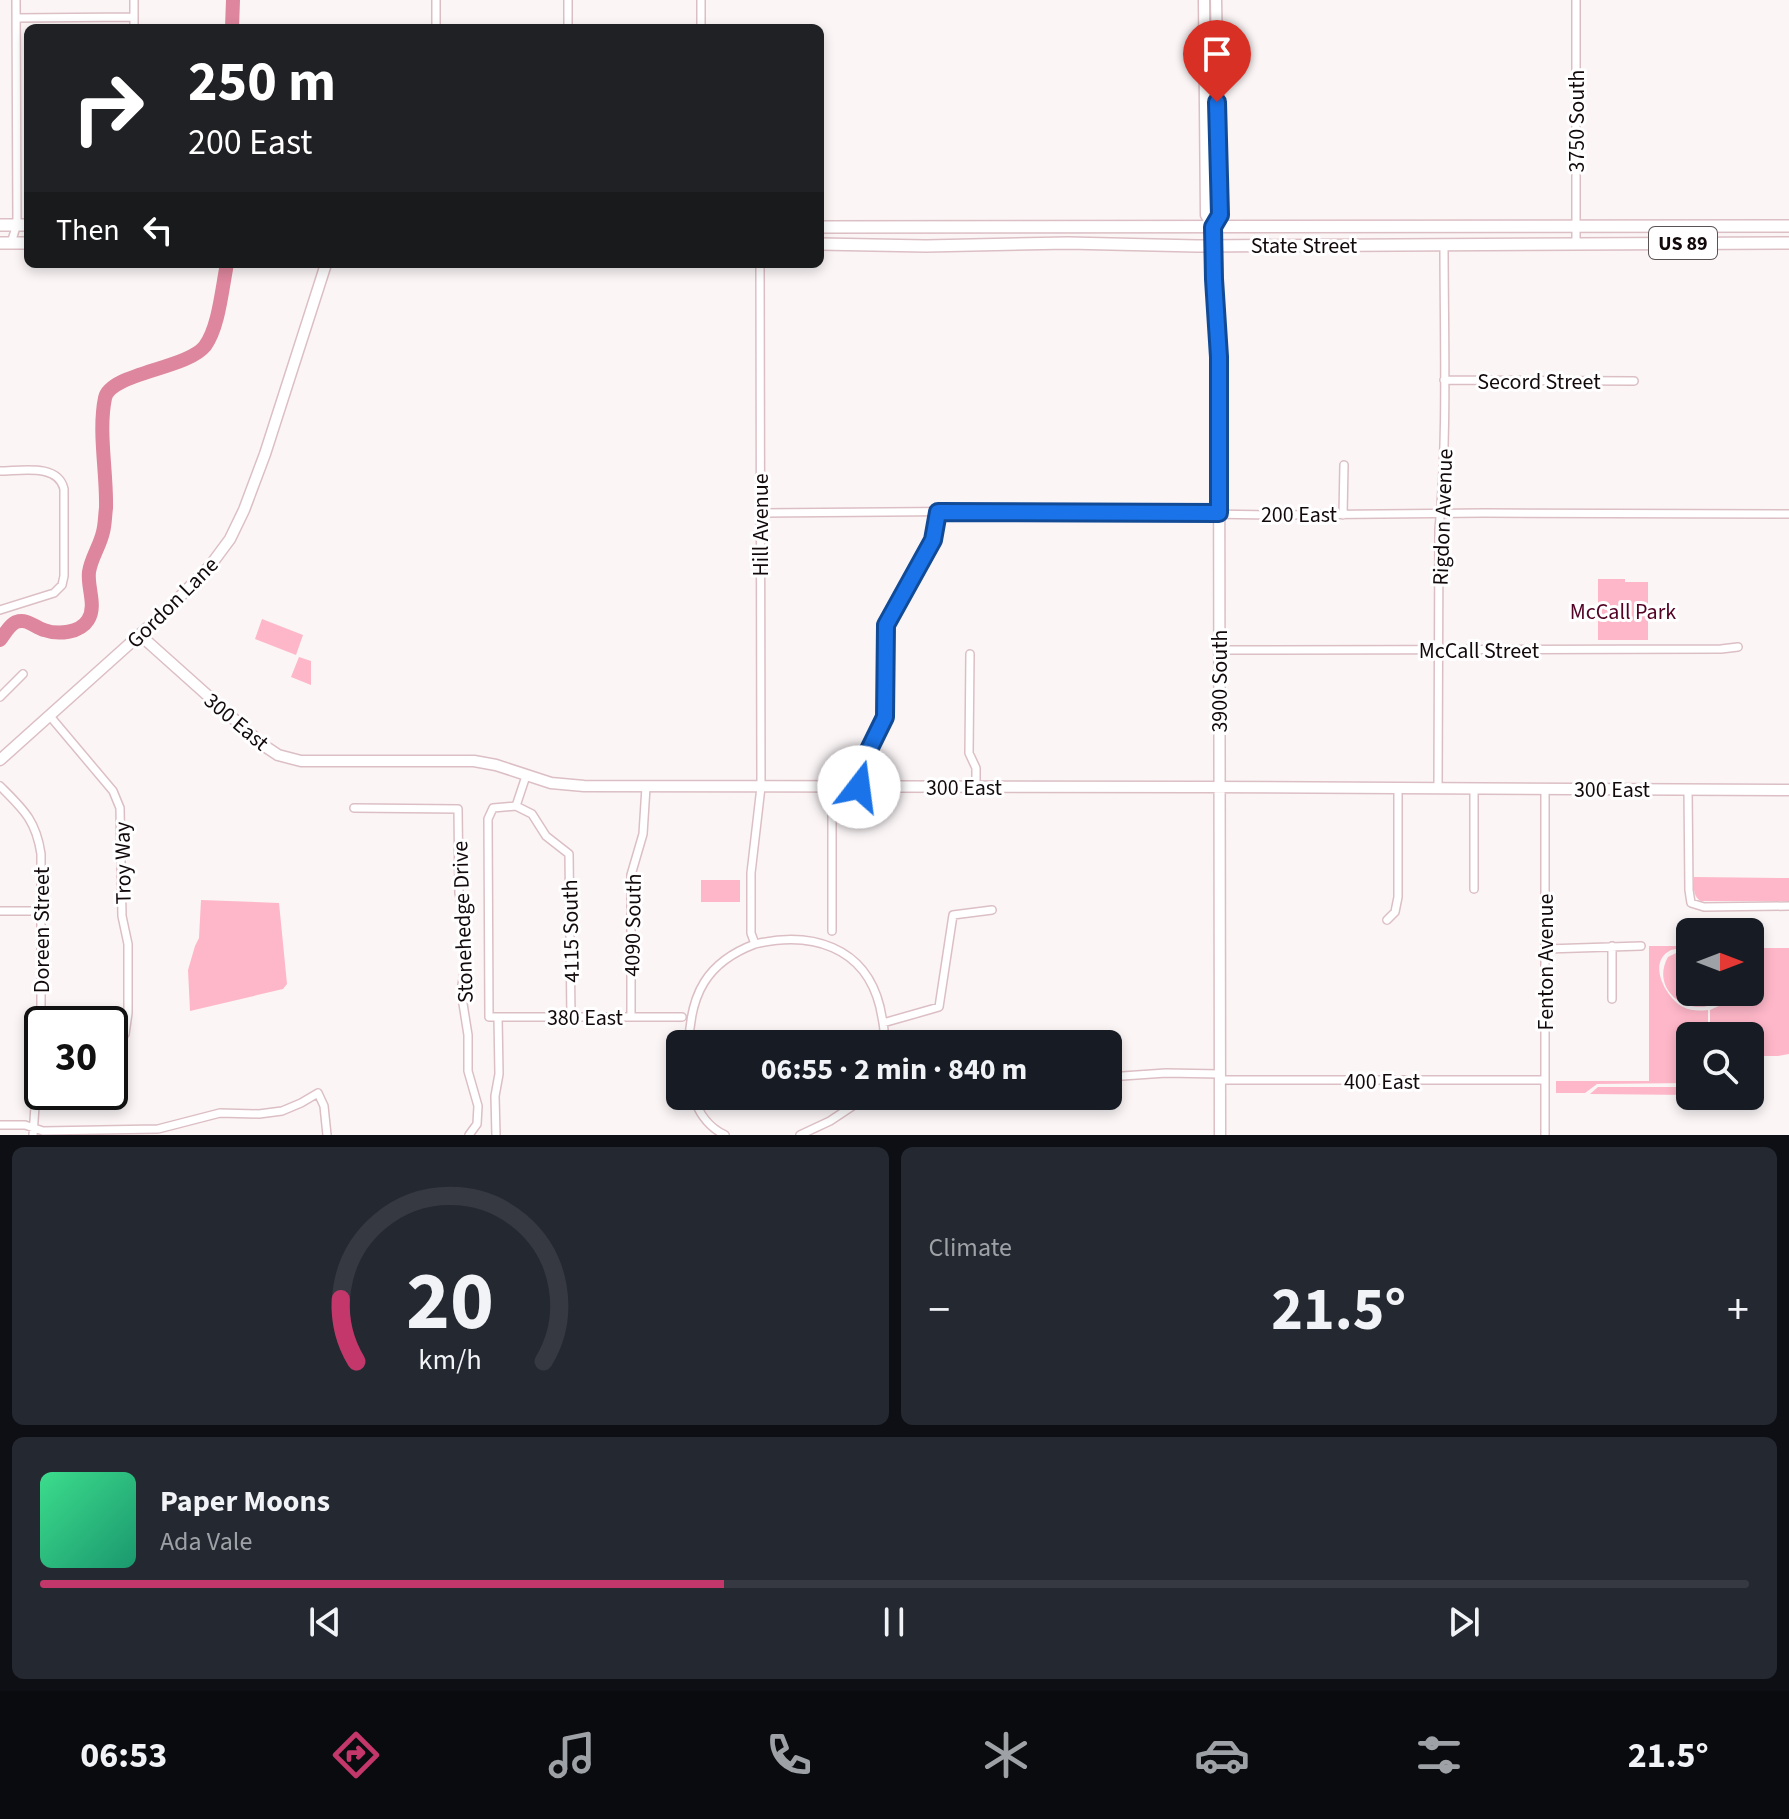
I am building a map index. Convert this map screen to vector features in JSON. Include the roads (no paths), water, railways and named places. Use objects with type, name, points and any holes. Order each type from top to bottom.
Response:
[{"type":"main road","points":[[0,225],[22,224]]},
{"type":"main road","name":"State Street","points":[[824,227],[1789,226]]},
{"type":"main road","name":"State Street","points":[[824,244],[1789,243]]},
{"type":"street","points":[[5,243],[22,224],[16,0]]},
{"type":"street","points":[[134,0],[134,24]]},
{"type":"street","points":[[436,0],[436,24]]},
{"type":"street","points":[[568,0],[568,24]]},
{"type":"street","points":[[701,0],[701,24]]},
{"type":"street","name":"3900 South","points":[[1204,0],[1206,215],[1213,227],[1219,357],[1220,1135]]},
{"type":"street","name":"3900 South","points":[[1213,227],[1220,215],[1216,0]]},
{"type":"street","name":"3750 South","points":[[1576,0],[1576,243]]},
{"type":"street","points":[[16,18],[134,17]]},
{"type":"street","name":"Rigdon Avenue","points":[[1438,788],[1444,245]]},
{"type":"street","name":"Gordon Lane","points":[[0,760],[140,635],[210,566],[230,539],[260,467],[325,268]]},
{"type":"street","name":"Hill Avenue","points":[[755,944],[751,933],[751,873],[761,787],[760,268]]},
{"type":"street","name":"Secord Street","points":[[1444,380],[1634,381]]},
{"type":"street","points":[[1343,515],[1344,465]]},
{"type":"street","points":[[0,471],[53,473],[61,479],[64,489],[63,582],[54,593],[1,607]]},
{"type":"street","points":[[859,787],[860,768],[885,717],[886,625],[933,540],[938,512]]},
{"type":"street","name":"200 East","points":[[760,513],[1789,514]]},
{"type":"street","name":"300 East","points":[[140,635],[263,745],[289,759],[312,762],[474,761],[563,786],[1789,790]]},
{"type":"street","name":"McCall Street","points":[[1219,650],[1738,647]]},
{"type":"street","points":[[970,654],[969,750],[976,768],[976,787]]},
{"type":"street","points":[[0,697],[23,674]]},
{"type":"street","name":"Troy Way","points":[[49,715],[113,791],[120,808],[122,916],[128,944],[128,1006]]},
{"type":"street","points":[[516,806],[526,776]]},
{"type":"street","name":"Doreen Street","points":[[0,786],[32,821],[38,837],[41,854],[41,1006]]},
{"type":"street","name":"4090 South","points":[[631,1017],[631,875],[643,834],[646,787]]},
{"type":"street","points":[[832,787],[832,931]]},
{"type":"street","points":[[1387,920],[1395,912],[1398,897],[1398,788]]},
{"type":"street","points":[[1474,789],[1474,889]]},
{"type":"street","name":"Fenton Avenue","points":[[1545,789],[1545,1135]]},
{"type":"street","points":[[1688,789],[1691,903],[1704,907],[1789,906]]},
{"type":"street","name":"380 East","points":[[516,806],[493,808],[488,819],[489,1017],[682,1017]]},
{"type":"street","name":"4115 South","points":[[516,806],[532,814],[546,836],[569,854],[571,1017]]},
{"type":"street","name":"Stonehedge Drive","points":[[354,808],[458,809],[459,893],[466,950],[461,991],[468,1035],[468,1071],[478,1106],[477,1124],[469,1135]]},
{"type":"street","points":[[883,1023],[939,1007],[953,915],[992,910]]},
{"type":"street","points":[[0,911],[41,911]]},
{"type":"street","points":[[690,1030],[694,1002],[715,968],[725,959],[755,944],[782,940],[828,945],[852,958],[877,997],[884,1030]]},
{"type":"street","points":[[1612,946],[1612,999]]},
{"type":"street","points":[[1546,949],[1641,946]]},
{"type":"street","points":[[496,1135],[498,1017]]},
{"type":"street","name":"400 East","points":[[1122,1076],[1166,1073],[1220,1077],[1545,1080]]},
{"type":"street","points":[[0,1125],[25,1125],[33,1131],[122,1133],[158,1129],[220,1113],[282,1111],[318,1093],[327,1116],[327,1135]]},
{"type":"street","name":"Doreen Street","points":[[33,1131],[35,1110]]},
{"type":"street","points":[[699,1110],[718,1134]]},
{"type":"street","points":[[800,1135],[848,1110]]},
{"type":"waterway","points":[[232,24],[233,0]]},
{"type":"waterway","points":[[0,640],[11,625],[20,621],[50,632],[62,632],[80,628],[88,620],[92,609],[89,572],[103,532],[106,508],[102,425],[105,398],[120,383],[196,354],[205,346],[217,318],[226,268]]},
{"type":"park label","name":"McCall Park","points":[[1623,611]]}]
